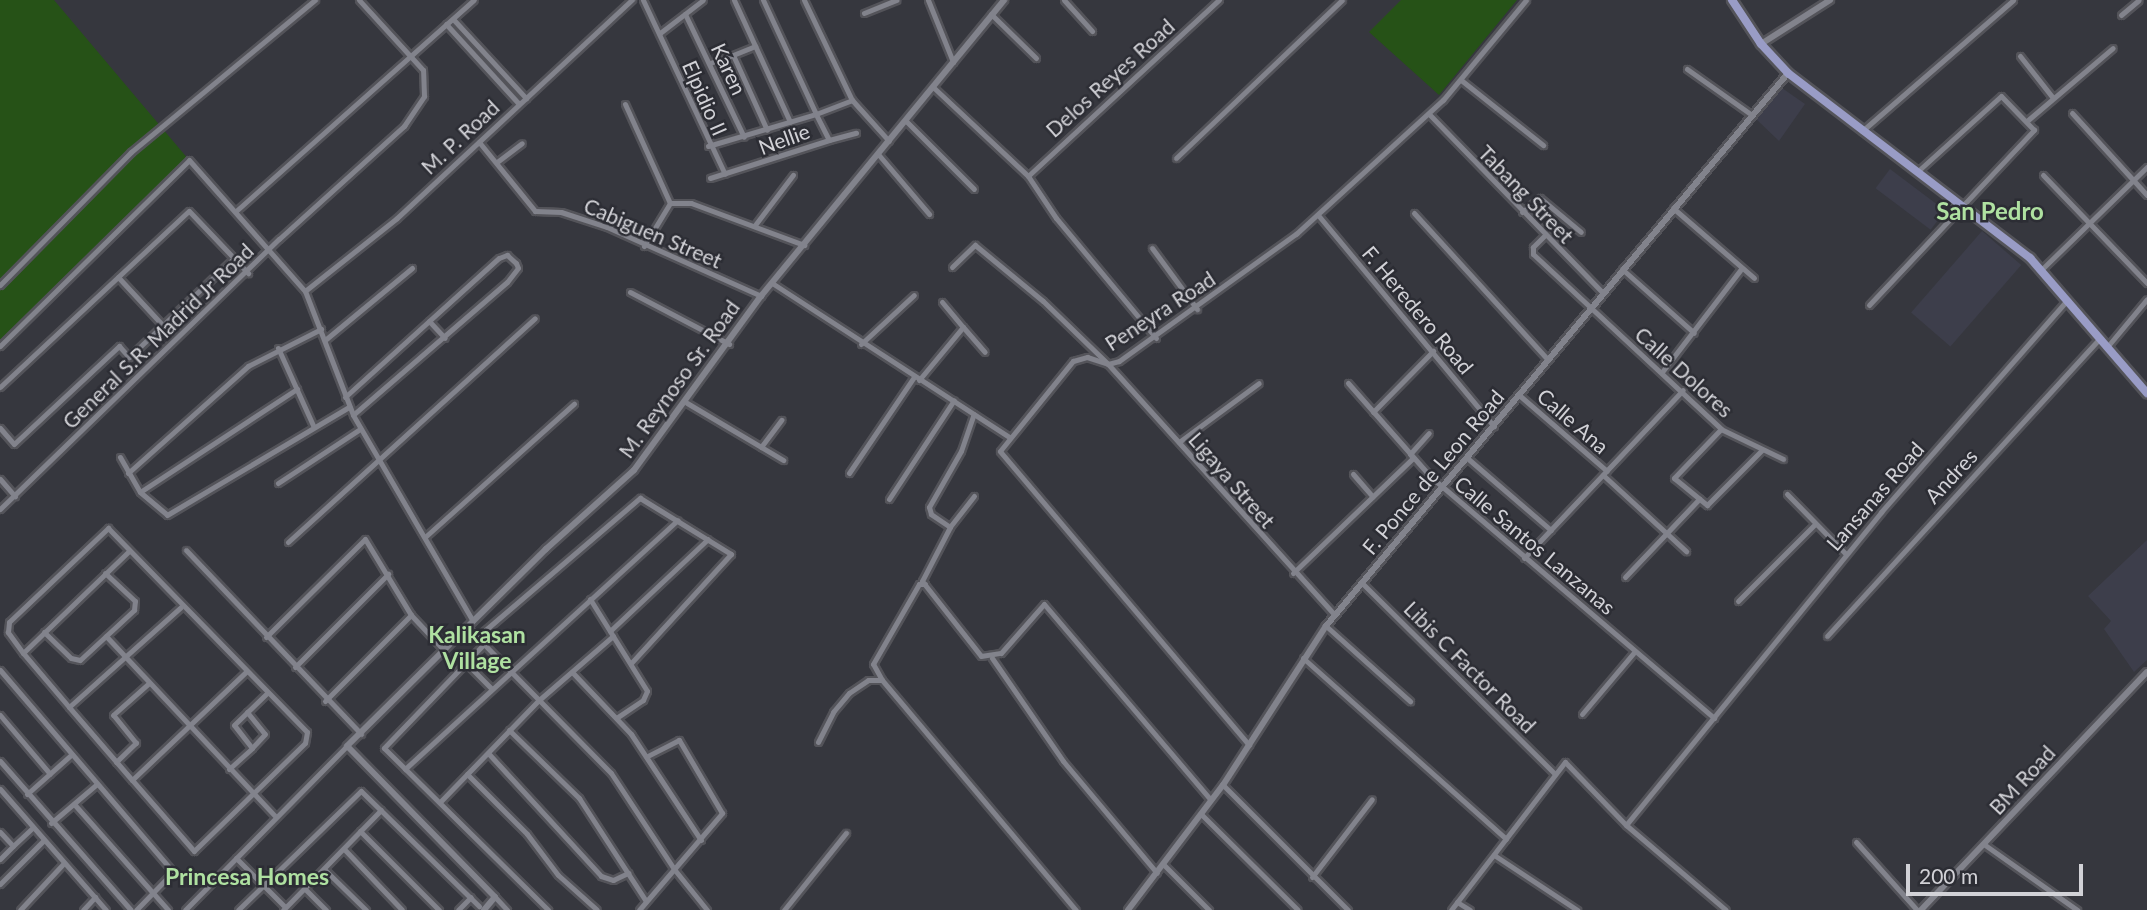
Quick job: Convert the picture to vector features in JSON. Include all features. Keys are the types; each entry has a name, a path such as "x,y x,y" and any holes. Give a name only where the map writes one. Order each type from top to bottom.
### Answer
{"main road":[{"path":"1732,0 1761,44 1788,73 1963,206 2041,270 2147,393"}],"street":[{"path":"0,285 131,152 315,0"},
{"path":"0,346 189,160 270,250 404,126 424,96 422,70 359,0"},
{"path":"236,211 474,0"},
{"name":"M. P. Road","path":"305,291 397,218 632,0"},
{"name":"Elpidio II","path":"643,0 660,33 708,146 725,174"},
{"path":"660,33 703,0"},
{"path":"734,0 790,122"},
{"path":"708,146 816,114 763,0"},
{"path":"804,0 852,100 889,141"},
{"path":"864,13 897,0"},
{"path":"928,0 953,62"},
{"name":"M. Reynoso Sr. Road","path":"347,746 570,526 625,480 687,403 761,296 1004,0"},
{"path":"1064,0 1092,31"},
{"name":"Delos Reyes Road","path":"1028,180 1219,0"},
{"path":"1177,158 1342,0"},
{"name":"Peneyra Road","path":"1009,437 1073,361 1087,357 1108,364 1156,338 1318,215 1429,114 1461,80 1526,0"},
{"path":"1761,44 1830,0"},
{"path":"1861,131 2013,0"},
{"path":"2121,15 2139,0"},
{"name":"Karen","path":"685,14 744,137"},
{"path":"991,14 1036,58"},
{"path":"453,19 526,98"},
{"path":"446,24 519,104"},
{"path":"710,63 755,46"},
{"path":"2028,120 2113,48"},
{"path":"733,55 767,130"},
{"path":"2020,56 2053,98"},
{"path":"1687,69 1752,115"},
{"name":"F. Ponce de Leon Road","path":"1128,910 1223,785 1326,626 1788,73"},
{"path":"1461,80 1543,145"},
{"path":"933,87 1028,180 1156,338"},
{"path":"1869,305 2034,135 2028,120 2001,96 1917,172"},
{"name":"Nellie","path":"710,178 829,140 816,114 852,100"},
{"path":"625,104 670,203"},
{"path":"2072,113 2147,195"},
{"name":"Tabang Street","path":"1429,114 1544,236 1603,293"},
{"path":"905,121 974,189"},
{"path":"829,140 856,133"},
{"name":"Cabiguen Street","path":"479,142 536,211 572,215 761,296"},
{"path":"497,162 522,143"},
{"path":"878,154 929,214"},
{"path":"2041,270 2147,167"},
{"path":"755,225 793,175"},
{"path":"2043,175 2147,283"},
{"path":"1522,212 1540,198 1581,232"},
{"path":"670,203 691,203 804,245"},
{"path":"644,246 670,203"},
{"path":"1673,208 1754,278"},
{"path":"0,387 189,211 248,273"},
{"path":"1414,214 1548,360"},
{"name":"F. Heredero Road","path":"1318,215 1494,426"},
{"name":"Calle Dolores","path":"1544,236 1533,254 1683,390 1721,429 1783,459"},
{"name":"Ligaya Street","path":"952,267 975,245 1043,301 1108,364 1293,573 1335,615"},
{"path":"1152,248 1197,309"},
{"name":"General S.R. Madrid Jr Road","path":"0,509 270,250 305,291 360,429 473,621"},
{"path":"345,397 499,258 506,255 516,263 515,274 353,415"},
{"path":"0,428 13,443 119,346 129,357 234,258"},
{"path":"324,340 412,268"},
{"path":"1622,269 1694,332"},
{"path":"1662,372 1741,269"},
{"path":"118,277 168,331"},
{"path":"772,283 861,344 1009,437 1000,451 1002,458 1249,745"},
{"path":"630,292 729,344"},
{"path":"861,344 914,295"},
{"path":"2107,347 2147,299"},
{"name":"Lansanas Road","path":"1626,825 1846,554 2067,300"},
{"path":"942,302 985,352"},
{"path":"288,542 380,462 536,318"},
{"path":"429,321 444,338"},
{"path":"849,473 916,378 963,327"},
{"path":"128,473 239,373 278,348 321,329"},
{"name":"Andres","path":"1827,636 2099,338"},
{"path":"278,348 313,425"},
{"path":"1373,412 1433,351"},
{"path":"1179,442 1259,383"},
{"name":"Calle Santos Lanzanas","path":"1348,383 1411,456 1442,486 1714,718"},
{"path":"140,492 297,389"},
{"path":"1524,558 1683,390"},
{"name":"Calle Ana","path":"1519,394 1686,551"},
{"path":"889,499 954,400"},
{"path":"687,403 783,460"},
{"path":"425,537 574,404"},
{"path":"120,457 140,492 167,515 313,425 349,407"},
{"path":"950,527 932,515 929,507 961,451 974,414"},
{"path":"761,447 781,421"},
{"path":"278,483 360,429"},
{"path":"1721,429 1674,477 1711,506 1762,450"},
{"path":"1293,573 1373,497 1429,433"},
{"path":"1466,457 1551,530"},
{"path":"1353,474 1373,497"},
{"path":"0,480 15,496"},
{"path":"1787,494 1846,554"},
{"path":"974,496 950,527 923,575 925,584 981,656 992,658 1063,761 1157,873"},
{"path":"476,638 635,499 678,520 731,556 631,663"},
{"path":"1625,577 1699,499"},
{"path":"404,769 508,670 678,520"},
{"path":"1738,601 1815,524"},
{"path":"102,530 111,531 181,607 308,737 253,795 194,851 23,653 8,632 9,622 102,530"},
{"path":"440,802 509,730 708,539"},
{"path":"265,637 358,541 369,542 411,615 444,650"},
{"path":"186,550 325,701 361,734"},
{"path":"23,653 128,552"},
{"path":"44,632 76,660 106,636 136,605 105,573"},
{"path":"295,667 388,574"},
{"name":"Libis C Factor Road","path":"1363,583 1554,773"},
{"path":"925,584 919,584 873,664 882,680 1076,910"},
{"path":"590,599 631,663 647,694 616,718"},
{"path":"992,658 1019,635 1044,604 1211,800"},
{"path":"69,707 181,607"},
{"path":"325,701 411,615"},
{"path":"1326,626 1410,701"},
{"path":"467,627 611,773 674,869 707,910"},
{"path":"106,636 276,817"},
{"path":"483,645 386,743 386,750 548,910"},
{"path":"1582,714 1635,651"},
{"path":"1303,658 1506,839"},
{"path":"465,662 491,688"},
{"path":"0,670 173,872 134,910 51,823 0,761"},
{"path":"572,671 648,756 701,840"},
{"path":"132,780 246,672"},
{"name":"BM Road","path":"1919,910 1985,845 2147,673"},
{"path":"818,742 833,712 849,692 868,680 882,680"},
{"path":"116,762 136,743 113,715 149,682"},
{"path":"252,748 233,729 267,694"},
{"path":"229,769 265,734 247,712"},
{"path":"0,715 50,774"},
{"path":"509,730 579,798 646,901"},
{"path":"639,910 701,840 722,810 679,740 648,756"},
{"path":"185,910 347,746 508,910"},
{"path":"488,753 601,876 613,880 628,873"},
{"path":"27,794 72,754"},
{"path":"1451,910 1565,762 1626,825 1726,910"},
{"path":"467,774 527,834 558,875 597,910"},
{"path":"51,823 97,784"},
{"path":"1223,785 1312,877 1348,910"},
{"path":"0,789 106,910"},
{"path":"238,910 358,792 381,810 482,908 495,897"},
{"path":"1312,877 1372,799"},
{"path":"74,804 168,910"},
{"path":"236,858 284,909 381,810"},
{"path":"1201,814 1298,910"},
{"path":"0,859 32,828"},
{"path":"360,831 439,910"},
{"path":"0,832 13,846"},
{"path":"784,910 846,833"},
{"path":"0,884 43,841"},
{"path":"1856,842 1919,910"},
{"path":"1985,845 2077,910"},
{"path":"344,849 402,910"},
{"path":"1494,855 1577,910"},
{"path":"20,910 64,863"},
{"path":"1164,865 1209,910"},
{"path":"324,869 366,910"},
{"path":"305,888 326,910"},
{"path":"83,910 95,897"},
{"path":"458,910 471,897"},
{"path":"1457,902 1470,910"}],"shaded area":[{"path":"1782,88 1805,104 1779,141 1755,118"},
{"path":"1890,169 1945,211 1931,230 1876,188"},
{"path":"1982,231 2021,265 1950,347 1911,313"},
{"path":"2147,540 2147,660 2134,672 2104,629 2111,621 2088,596"}],"green space":[{"path":"0,0 54,0 189,160 0,340"},
{"path":"1401,0 1517,0 1439,95 1369,32"}],"district":[{"name":"San Pedro","path":"1990,211"},
{"name":"Kalikasan Village","path":"477,647"},
{"name":"Princesa Homes","path":"247,876"}]}
